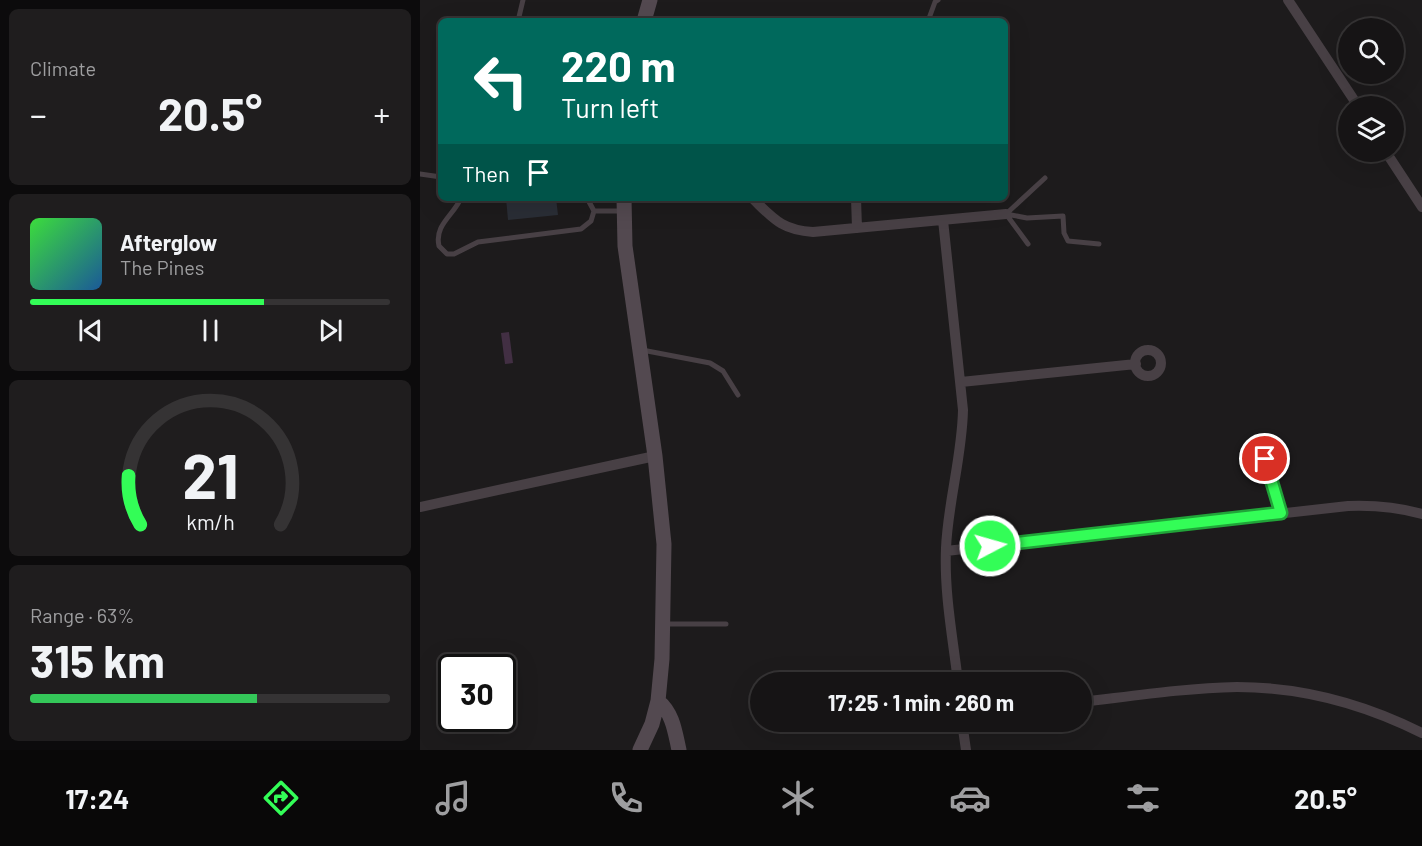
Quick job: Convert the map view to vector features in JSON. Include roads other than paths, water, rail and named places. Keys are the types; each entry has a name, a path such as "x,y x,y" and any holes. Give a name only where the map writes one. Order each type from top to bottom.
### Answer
{"main road":[{"path":"645,18 650,0"},
{"path":"624,205 625,246 656,456 664,544 663,624 658,701 652,724 640,750"},
{"path":"658,701 671,715 679,750"}],"street":[{"path":"1288,0 1352,96"},
{"path":"1393,162 1422,207"},
{"path":"755,201 772,218 791,229 813,232 1006,214"},
{"path":"856,201 857,228"},
{"path":"943,220 963,410 963,437 948,517 946,551 946,578 957,672"},
{"path":"960,382 1136,364"},
{"path":"420,507 656,456"},
{"path":"946,551 1281,513 1372,505 1396,507 1422,514"},
{"path":"1092,701 1206,688 1272,689 1341,701 1402,723 1422,733"},
{"path":"964,732 966,750"}],"lane":[{"path":"519,18 523,0"},
{"path":"929,18 934,2 938,0"},
{"path":"420,174 438,177"},
{"path":"1006,214 1045,178"},
{"path":"460,201 438,233 439,246 447,254 454,254 478,242 576,231 588,224 594,211"},
{"path":"589,201 594,211"},
{"path":"594,211 624,205"},
{"path":"1006,214 1028,244"},
{"path":"1006,214 1027,218 1063,216 1064,233 1068,241 1099,244"},
{"path":"640,349 710,363 723,371 738,395"},
{"path":"1265,459 1281,513"},
{"path":"663,624 726,624"}]}
